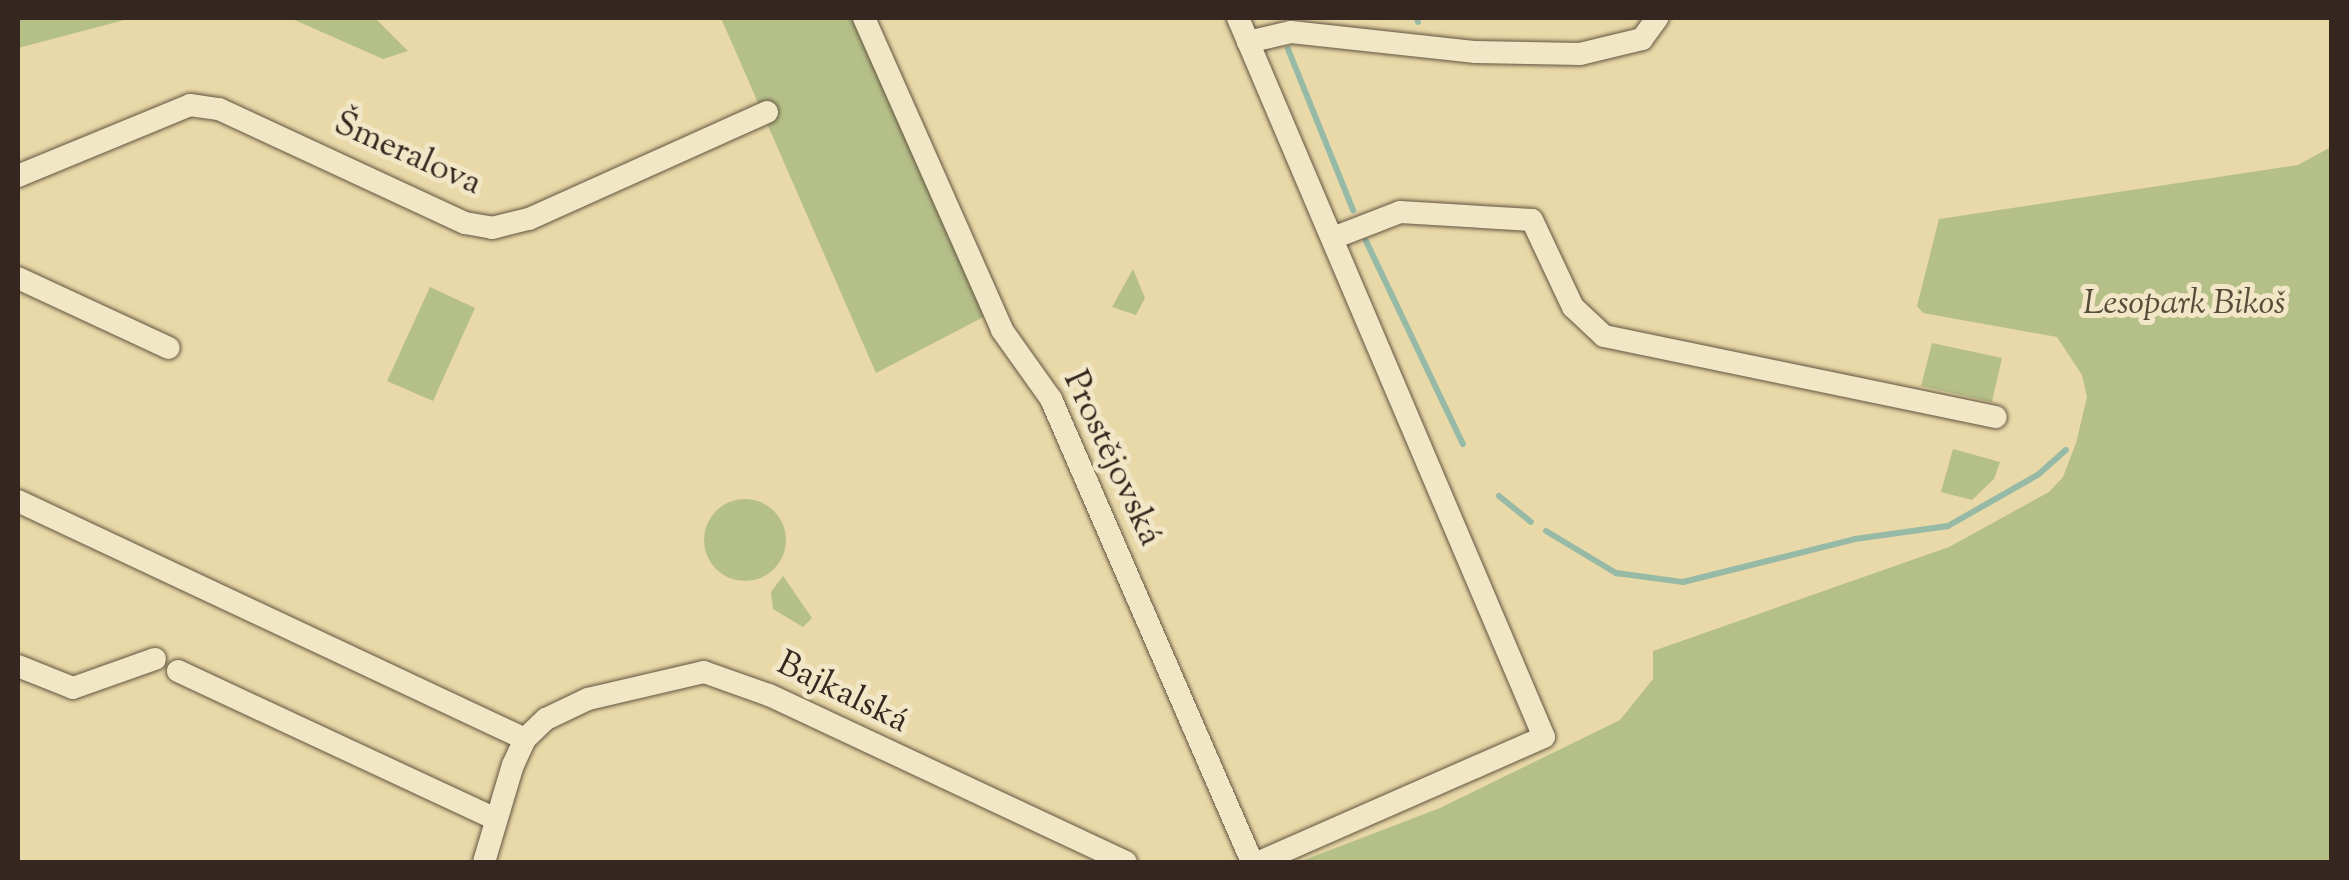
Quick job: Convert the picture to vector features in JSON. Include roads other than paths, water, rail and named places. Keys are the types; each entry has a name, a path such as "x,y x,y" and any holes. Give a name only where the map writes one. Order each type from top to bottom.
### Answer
{"street":[{"path":"1238,18 1544,737 1256,862"},
{"path":"1248,42 1291,32 1476,52 1580,54 1642,39 1657,18"},
{"name":"Prostějovská","path":"871,24 1002,330 1051,399 1256,862"},
{"name":"Šmeralova","path":"18,176 190,105 219,108 465,223 492,228 529,220 767,112"},
{"path":"1333,238 1400,212 1532,220 1573,308 1604,336 1996,417"},
{"path":"18,278 169,348"},
{"path":"18,501 525,739 484,862"},
{"path":"18,666 73,688 155,660"},
{"path":"178,671 496,819"},
{"name":"Bajkalská","path":"525,739 546,719 588,699 704,672 770,695 941,781 1126,862"}],"waterway":[{"path":"1417,18 1418,22"},
{"path":"1288,49 1353,210"},
{"path":"1366,241 1463,444"},
{"path":"1546,531 1616,573 1683,582 1855,539 1948,526 2039,474 2066,450"},
{"path":"1499,496 1531,522"}],"park label":[{"name":"Lesopark Bikoš","path":"2184,305"}]}
